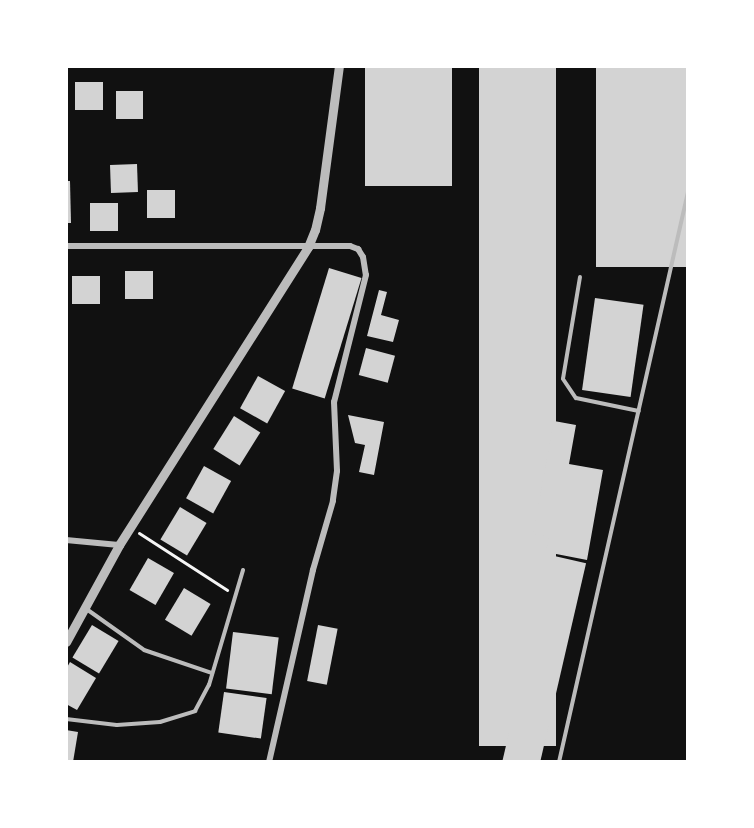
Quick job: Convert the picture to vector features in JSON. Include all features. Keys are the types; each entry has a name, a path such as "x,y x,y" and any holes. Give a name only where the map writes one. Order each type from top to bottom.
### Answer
{"street":[{"path":"66,642 130,527 308,247 320,208 339,66"},
{"path":"66,246 350,246 358,249 365,266 366,275 334,402 337,471 333,501 313,570 268,762"},
{"path":"66,540 119,545"}],"lane":[{"path":"559,762 688,192"},
{"path":"580,277 563,379 576,398 639,411"},
{"path":"66,719 117,725 160,722 195,711 212,673 243,570"},
{"path":"85,608 144,650 212,673"}],"path":[{"path":"130,527 236,595"}],"building":[{"path":"365,66 452,66 452,186 365,186"},
{"path":"479,66 556,66 556,746 479,746"},
{"path":"596,66 688,66 688,267 596,267"},
{"path":"75,82 103,82 103,110 75,110"},
{"path":"116,91 143,91 143,119 116,119"},
{"path":"137,164 138,192 111,193 110,165"},
{"path":"66,181 70,181 71,223 66,223"},
{"path":"147,190 175,190 175,218 147,218"},
{"path":"90,203 118,203 118,231 90,231"},
{"path":"329,268 362,278 325,398 292,388"},
{"path":"125,271 153,271 153,299 125,299"},
{"path":"72,276 100,276 100,304 72,304"},
{"path":"379,290 387,292 381,315 399,320 393,342 367,336"},
{"path":"595,298 644,305 631,397 582,390"},
{"path":"366,348 395,356 388,383 359,375"},
{"path":"258,376 285,391 267,423 240,408"},
{"path":"348,415 384,422 374,475 359,472 365,445 355,443"},
{"path":"234,416 260,432 240,466 213,449"},
{"path":"554,421 576,425 569,464 603,470 587,560 546,552 549,536 533,534"},
{"path":"204,466 231,481 213,513 186,498"},
{"path":"180,507 207,523 187,556 160,540"},
{"path":"550,555 586,563 540,762 503,761"},
{"path":"148,558 174,573 155,605 130,590"},
{"path":"184,588 211,604 192,636 165,620"},
{"path":"92,625 119,641 99,674 72,658"},
{"path":"318,625 338,629 327,685 307,681"},
{"path":"233,632 279,638 272,694 226,689"},
{"path":"70,662 96,678 77,710 66,704 66,669"},
{"path":"224,692 267,698 261,739 218,733"},
{"path":"66,730 78,732 73,762 66,761"}]}
